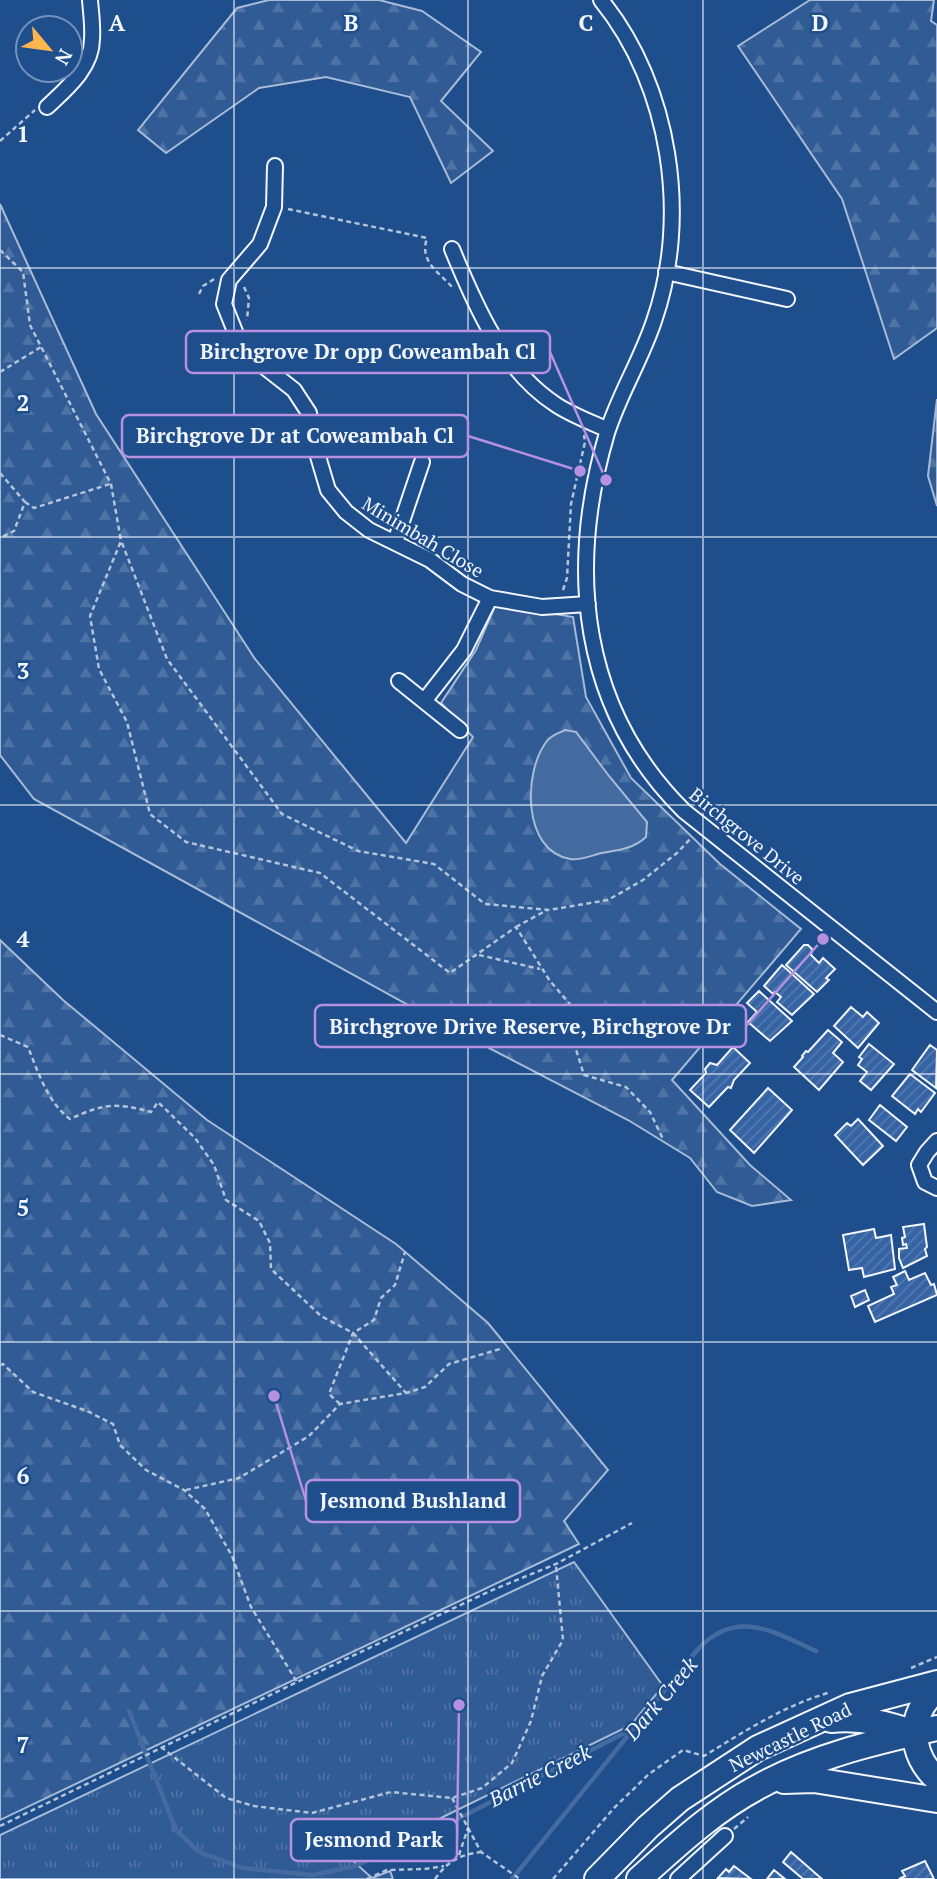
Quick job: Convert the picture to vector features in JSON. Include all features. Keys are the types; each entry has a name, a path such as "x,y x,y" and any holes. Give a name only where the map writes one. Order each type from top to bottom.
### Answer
{"highway":[{"name":"Newcastle Road","path":"597,1879 680,1799 758,1748 850,1706 937,1683"},
{"path":"937,1690 923,1705 923,1762 937,1779"},
{"path":"819,1721 846,1718 925,1731 937,1745"},
{"name":"Newcastle Road","path":"639,1879 692,1832 759,1786 843,1752 925,1731"},
{"path":"759,1786 789,1780 814,1780 937,1800"}],"street":[{"path":"47,107 79,75 87,60 93,42 90,0"},
{"name":"Birchgrove Drive","path":"601,0 641,68 659,117 670,180 671,220 666,272 655,318 608,430 592,495 586,554 588,604 597,664 616,718 654,779 701,827 937,1012"},
{"path":"231,278 260,244 274,207 275,166"},
{"path":"452,249 468,288 512,365 554,404 608,430"},
{"path":"666,272 787,299"},
{"name":"Minimbah Close","path":"231,278 224,304 242,349 294,390 309,413 328,490 346,512 369,530 430,560 462,584 490,598 542,607 588,604"},
{"path":"395,542 422,462"},
{"path":"425,700 464,650 490,598"},
{"path":"399,681 460,730"},
{"path":"937,1141 919,1166 925,1182 937,1188"},
{"path":"678,1879 725,1836"}],"path":[{"path":"0,141 38,107 47,107"},
{"path":"287,208 426,238"},
{"path":"0,250 23,272 30,326 111,484 121,541 167,659 282,814 358,851 434,864 485,904 548,910 608,900 643,880 677,853 701,827"},
{"path":"199,294 203,286 219,276 240,283 249,298 248,328"},
{"path":"0,372 41,346"},
{"path":"560,592 567,584 571,504 585,442 581,431"},
{"path":"0,473 34,509 111,484"},
{"path":"0,538 14,531 25,502"},
{"path":"121,541 90,616 99,669 127,722 150,814 186,842 320,873 450,973 516,927 548,910"},
{"path":"516,927 550,981 575,1010 575,1046 584,1075 625,1087 650,1112 663,1139"},
{"path":"479,955 542,969"},
{"path":"0,1035 28,1047 38,1073 59,1111 69,1119 100,1106 132,1107 151,1112 158,1102 195,1138 214,1166 226,1200 259,1221 270,1243 271,1269 321,1315 353,1333 406,1393"},
{"path":"340,1404 329,1394 353,1333 374,1320 381,1298 395,1285 405,1252"},
{"path":"184,1490 239,1478 309,1436 340,1404 406,1393 425,1387 449,1364 500,1349"},
{"path":"0,1365 3,1364 33,1392 113,1424 120,1445 146,1470 184,1490 205,1509 232,1556 251,1607 297,1682"},
{"path":"0,1826 490,1591 556,1564 632,1523"},
{"path":"161,1747 226,1798 254,1806 312,1813 391,1792 452,1798 482,1788 512,1763 531,1721 542,1676 562,1640 556,1564"},
{"path":"452,1798 481,1852 520,1879"},
{"path":"725,1836 751,1814"},
{"path":"459,1855 467,1827"},
{"path":"435,1879 444,1866 459,1855 481,1852"},
{"path":"367,1879 387,1870 444,1866"}],"green space":[{"path":"269,0 379,0 422,11 481,52 441,101 493,151 451,183 410,97 326,77 259,88 166,153 138,130 237,8"},
{"path":"810,0 934,0 931,21 937,25 937,328 894,359 842,199 738,46"},
{"path":"0,204 96,414 255,659 406,843 473,737 441,703 476,650 496,604 573,617 586,697 631,778 720,864 801,929 672,1080 750,1165 791,1200 752,1206 717,1192 690,1158 628,1120 439,1022 34,799 0,755"},
{"path":"937,399 937,506 928,476"},
{"path":"0,940 63,1000 207,1120 396,1244 488,1323 608,1470 564,1521 579,1544 0,1820"},
{"path":"574,1562 663,1686 631,1725 353,1861 372,1878 390,1871 393,1879 0,1879 0,1835"}],"shaded area":[{"path":"565,730 576,732 647,822 646,837 641,841 626,848 582,859 570,859 554,853 543,841 535,826 531,808 534,771 539,754 547,741"}],"building":[{"path":"804,945 812,949 811,955 819,963 823,958 835,969 817,992 786,965"},
{"path":"782,965 814,994 792,1015 777,1002 781,997 764,986"},
{"path":"759,991 792,1021 770,1041 748,1022 757,1012 747,1003"},
{"path":"851,1007 863,1017 867,1012 879,1023 858,1048 834,1026"},
{"path":"828,1030 842,1042 833,1053 843,1062 819,1090 794,1067"},
{"path":"869,1044 894,1064 871,1090 860,1081 867,1072 858,1065 862,1059 859,1057"},
{"path":"930,1045 937,1050 936,1088 912,1070"},
{"path":"733,1047 750,1063 734,1080 731,1088 728,1087 709,1107 690,1090 706,1073 705,1069 710,1063 717,1065"},
{"path":"910,1074 935,1093 921,1112 918,1109 915,1114 892,1096"},
{"path":"768,1088 792,1110 754,1153 730,1130"},
{"path":"880,1105 907,1127 896,1141 869,1120"},
{"path":"858,1119 883,1146 863,1165 835,1135 847,1123 851,1126"},
{"path":"924,1224 927,1256 903,1268 899,1249 907,1248 906,1244 903,1245 903,1227"},
{"path":"874,1229 876,1238 891,1235 895,1269 864,1277 862,1268 849,1270 843,1235"},
{"path":"905,1271 909,1280 925,1273 931,1285 934,1284 937,1295 875,1322 868,1306 894,1294 891,1287 897,1285 893,1277"},
{"path":"865,1290 869,1300 855,1307 851,1296"},
{"path":"791,1852 822,1879 803,1879 783,1862"},
{"path":"925,1861 934,1879 899,1879 905,1876 902,1871"},
{"path":"734,1866 751,1879 718,1878 726,1869 729,1872"},
{"path":"774,1870 785,1879 767,1879"}],"waterway":[{"name":"Dark Creek","path":"512,1879 698,1649 713,1637 727,1629 756,1628 770,1631 816,1651"},
{"name":"Barrie Creek","path":"129,1711 176,1830 199,1852 242,1868 313,1875 352,1867 411,1843 634,1728"}],"place":[{"name":"Birchgrove Dr at Coweambah Cl","path":"580,471"},
{"name":"Birchgrove Dr opp Coweambah Cl","path":"606,480"},
{"name":"Birchgrove Drive Reserve, Birchgrove Dr","path":"823,939"},
{"name":"Jesmond Bushland","path":"274,1396"},
{"name":"Jesmond Park","path":"459,1705"}]}
